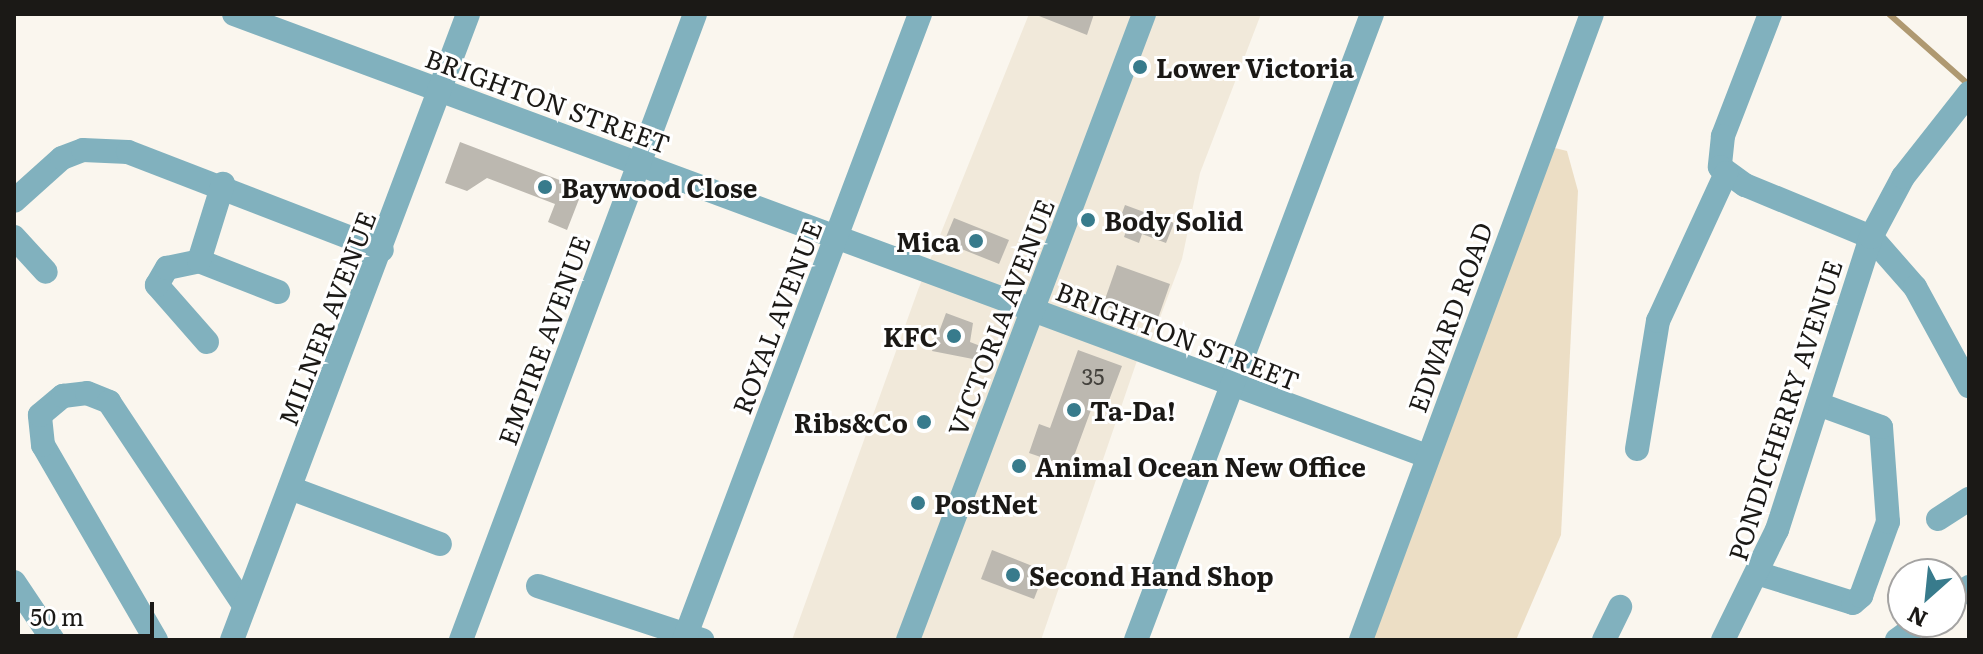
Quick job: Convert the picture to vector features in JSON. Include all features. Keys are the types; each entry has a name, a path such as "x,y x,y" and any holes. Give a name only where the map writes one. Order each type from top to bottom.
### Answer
{"street":[{"name":"BRIGHTON STREET","path":"234,14 837,234 1232,386 1427,456"},
{"name":"MILNER AVENUE","path":"232,640 382,250 468,14"},
{"name":"EMPIRE AVENUE","path":"461,640 695,14"},
{"name":"ROYAL AVENUE","path":"691,638 920,14"},
{"name":"VICTORIA AVENUE","path":"908,640 1144,14"},
{"path":"1136,640 1372,14"},
{"name":"EDWARD ROAD","path":"1361,640 1592,14"},
{"path":"1770,14 1723,136 1718,156 1726,173 1871,237 1915,287 1969,386"},
{"name":"PONDICHERRY AVENUE","path":"1723,640 1760,574 1871,237 1903,177 1969,93"},
{"path":"14,201 44,170 83,150 128,152 223,184 382,250"},
{"path":"1637,449 1658,321 1726,173"},
{"path":"207,342 157,285 172,265 199,261 223,184"},
{"path":"14,237 46,272"},
{"name":"MILNER AVENUE","path":"199,261 278,292"},
{"path":"156,640 43,445 40,415 63,396 87,393 109,402 244,605"},
{"path":"1760,574 1853,603 1861,596 1888,522 1881,427 1818,404"},
{"path":"290,488 440,544"},
{"path":"1938,519 1969,499"},
{"path":"14,582 53,640"},
{"path":"538,586 691,638"},
{"path":"1604,640 1620,607"}],"shaded area":[{"path":"1029,14 1261,14 1200,173 1182,259 1150,344 1141,349 1041,640 792,640 918,290"},
{"path":"1551,147 1567,151 1578,191 1561,535 1516,640 1368,640"}],"building":[{"path":"1034,14 1094,14 1087,35"},
{"name":"Baywood Close","path":"460,142 583,189 567,230 548,222 555,204 487,178 467,191 445,183"},
{"path":"1125,205 1174,223 1166,243 1142,234 1139,243 1124,237 1127,228 1118,224"},
{"name":"Mica","path":"954,218 1009,240 999,264 944,242"},
{"path":"1117,265 1170,284 1156,324 1103,305"},
{"name":"KFC","path":"946,313 973,323 970,342 983,347 978,360 932,351"},
{"path":"1078,350 1122,366 1108,403 1095,399 1070,467 1029,453 1039,424 1050,428"},
{"name":"Second Hand Shop","path":"992,550 1045,571 1034,599 981,579"}],"waterway":[{"path":"1889,14 1969,85"}],"place":[{"name":"Lower Victoria","path":"1140,67"},
{"name":"Baywood Close","path":"545,187"},
{"name":"Body Solid","path":"1088,220"},
{"name":"Mica","path":"976,241"},
{"name":"KFC","path":"954,336"},
{"name":"Ta-Da!","path":"1074,410"},
{"name":"Ribs&Co","path":"924,422"},
{"name":"Animal Ocean New Office","path":"1019,466"},
{"name":"PostNet","path":"918,503"},
{"name":"Second Hand Shop","path":"1013,575"}]}
